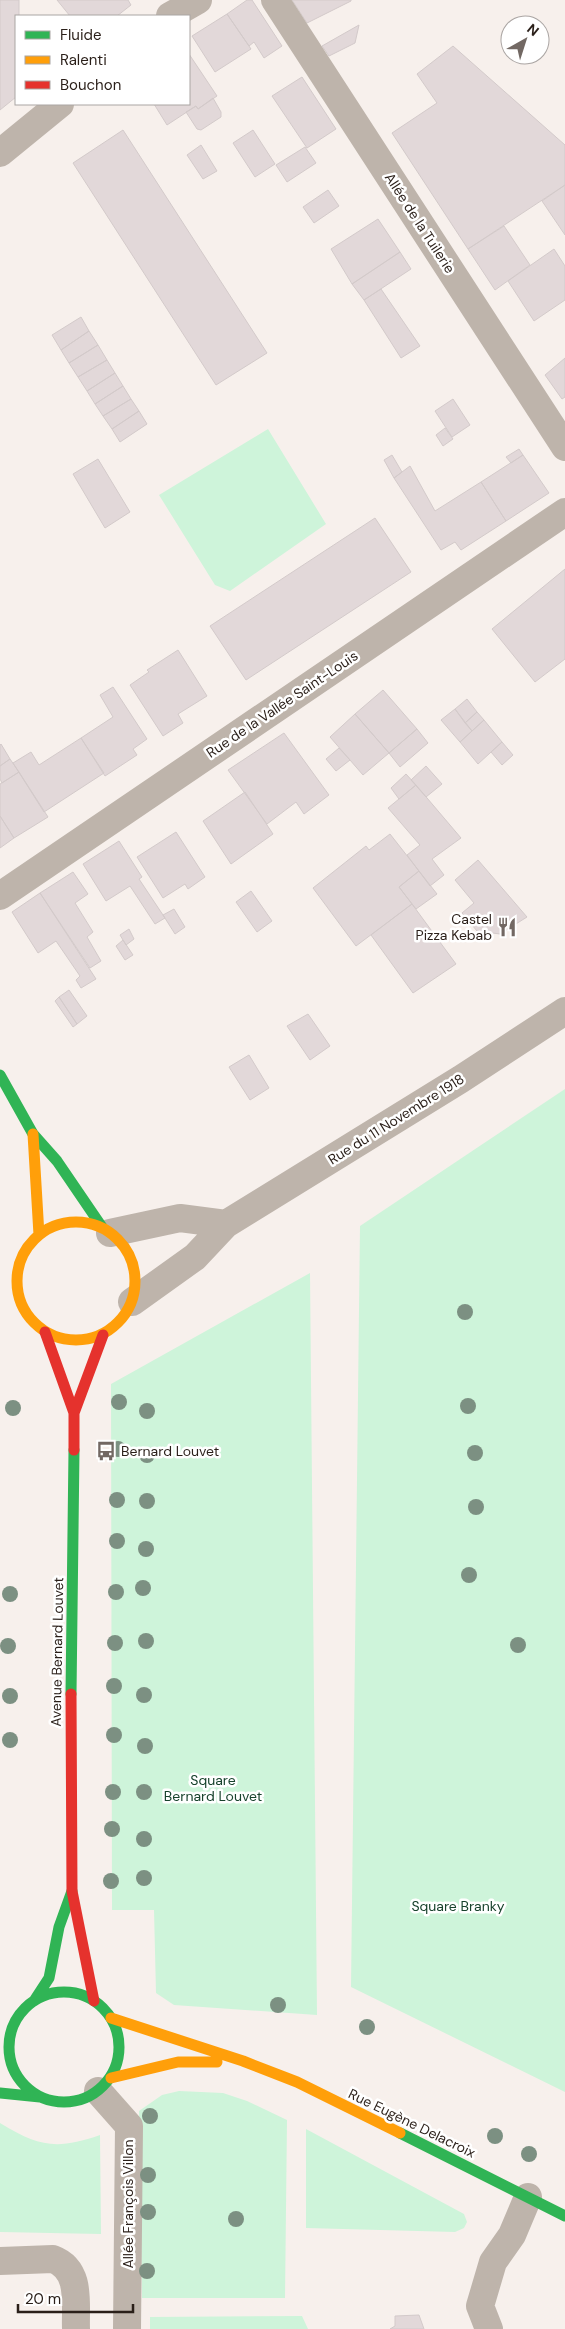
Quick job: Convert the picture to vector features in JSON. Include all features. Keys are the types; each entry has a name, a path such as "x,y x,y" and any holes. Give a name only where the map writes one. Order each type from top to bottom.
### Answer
{"street":[{"path":"172,15 198,0"},
{"name":"Allée de la Tuilerie","path":"275,0 565,446"},
{"path":"0,153 59,105"},
{"name":"Rue de la Vallée Saint-Louis","path":"0,896 565,512"},
{"name":"Rue du 11 Novembre 1918","path":"132,1302 195,1256 226,1224 461,1079 565,1011"},
{"path":"0,1075 33,1134 57,1161 106,1230 128,1252 135,1276 132,1302 120,1321 103,1335 83,1341 64,1340 44,1332 26,1315 17,1292 17,1270 24,1250 38,1234 58,1224 80,1222 106,1230 180,1218 226,1224"},
{"path":"33,1134 38,1234"},
{"name":"Avenue Bernard Louvet","path":"44,1332 74,1412"},
{"name":"Avenue Bernard Louvet","path":"94,2000 72,1891 71,1671 74,1412 103,1335"},
{"name":"Avenue Bernard Louvet","path":"34,2000 49,1978 59,1927 72,1891"},
{"path":"54,1992 74,1993 94,2000 112,2018 119,2037 119,2058 105,2084 76,2102 51,2102 40,2097 24,2085 14,2069 9,2051 11,2032 20,2014 34,2000 54,1992"},
{"name":"Rue Eugène Delacroix","path":"112,2018 296,2082 565,2216"},
{"path":"0,2038 11,2032"},
{"name":"Rue Eugène Delacroix","path":"105,2084 178,2062 243,2062"},
{"name":"Allée François Villon","path":"105,2084 129,2126 127,2329"},
{"path":"0,2093 40,2097"},
{"path":"484,2318 494,2262 512,2234 528,2197"},
{"path":"0,2261 53,2259 61,2262 75,2280 76,2329"}],"green space":[{"path":"268,429 326,524 230,591 215,585 159,495"},
{"name":"Square Branky","path":"565,1089 565,2092 351,1987 360,1226"},
{"name":"Square Bernard Louvet","path":"310,1273 317,2015 174,2005 156,1993 154,1910 112,1910 111,1384"},
{"path":"179,2091 223,2093 247,2101 287,2120 285,2298 142,2298 139,2111 162,2095"},
{"path":"0,2123 26,2137 48,2144 72,2143 100,2135 101,2234 0,2232"},
{"path":"306,2129 464,2214 467,2222 464,2228 455,2232 306,2228"},
{"path":"302,2316 308,2329 150,2329 150,2317"}],"building":[{"path":"0,0 19,0 19,15 15,15 15,98 0,110"},
{"path":"57,0 128,0 131,5 118,15 69,15"},
{"path":"247,0 252,0 282,46 264,58 254,42 249,46 227,14"},
{"path":"292,0 351,0 351,1 307,23"},
{"path":"227,14 251,49 215,72 192,36"},
{"path":"359,25 355,43 329,56 322,46"},
{"path":"453,46 565,145 565,185 468,249 392,133 437,103 417,74"},
{"path":"190,56 217,96 198,109 196,106 167,125 155,105 190,105"},
{"path":"302,77 336,129 307,148 272,96"},
{"path":"213,98 221,112 221,117 201,130 197,129 186,112 196,106 198,109"},
{"path":"123,130 267,353 216,385 73,163"},
{"path":"253,130 275,164 255,177 233,143"},
{"path":"201,145 217,171 203,179 187,155"},
{"path":"305,147 316,163 287,182 276,165"},
{"path":"565,185 565,235 542,201"},
{"path":"328,190 339,206 314,223 303,207"},
{"path":"378,219 400,252 352,284 331,249"},
{"path":"504,226 530,265 495,290 468,249"},
{"path":"554,249 565,266 565,300 534,321 508,281"},
{"path":"400,252 411,269 364,300 352,284"},
{"path":"381,289 420,346 401,358 364,300"},
{"path":"81,317 89,331 61,350 52,335"},
{"path":"89,331 98,345 69,363 61,350"},
{"path":"98,345 107,360 78,377 69,363"},
{"path":"565,358 565,397 562,399 545,375"},
{"path":"107,360 115,373 87,391 78,377"},
{"path":"115,373 123,386 95,404 87,391"},
{"path":"123,386 131,399 103,416 95,404"},
{"path":"131,399 139,411 112,429 103,416"},
{"path":"453,399 470,425 452,437 435,411"},
{"path":"139,411 147,424 120,442 112,429"},
{"path":"445,428 453,439 443,446 436,435"},
{"path":"519,449 523,455 511,463 506,457"},
{"path":"392,455 402,472 394,478 384,460"},
{"path":"523,455 549,493 506,521 481,482"},
{"path":"98,459 130,512 105,528 73,474"},
{"path":"410,466 435,511 481,482 506,521 461,550 455,542 441,550 394,478"},
{"path":"375,518 411,572 246,680 210,626"},
{"path":"565,569 565,659 535,682 492,629"},
{"path":"178,650 207,696 178,714 183,723 163,736 130,685 149,672 147,670"},
{"path":"113,687 147,739 133,749 137,755 105,776 81,738 113,717 100,695"},
{"path":"383,690 417,729 389,753 355,714"},
{"path":"467,699 477,712 465,723 455,709"},
{"path":"455,709 472,731 460,742 441,720"},
{"path":"477,712 484,720 472,731 465,723"},
{"path":"355,714 389,753 363,775 330,737"},
{"path":"484,720 502,742 478,764 460,742"},
{"path":"417,729 428,743 400,767 389,753"},
{"path":"284,733 329,795 304,814 296,802 267,824 228,770"},
{"path":"81,738 104,773 44,812 13,763 31,752 39,765"},
{"path":"502,742 513,755 502,765 491,752"},
{"path":"0,745 10,759 0,766"},
{"path":"339,748 350,760 336,771 326,759"},
{"path":"10,759 19,772 2,783 0,779 0,766"},
{"path":"426,766 442,784 426,797 411,780"},
{"path":"19,772 48,817 14,838 0,816 0,784"},
{"path":"406,774 416,785 399,799 391,788"},
{"path":"416,785 461,838 432,859 444,875 430,886 407,855 420,845 388,808"},
{"path":"245,792 273,834 231,864 203,821"},
{"path":"0,816 14,838 0,848"},
{"path":"176,832 205,877 188,889 185,884 163,898 137,857"},
{"path":"390,834 419,871 399,887 412,904 356,946 313,888 366,846 369,850"},
{"path":"119,841 142,877 139,879 165,918 155,924 130,886 106,901 83,864"},
{"path":"478,860 527,917 500,934 477,931 462,913 474,903 455,880"},
{"path":"419,871 437,894 416,909 399,887"},
{"path":"73,872 88,894 75,903 93,932 87,937 101,961 90,968 40,893"},
{"path":"251,891 272,921 257,932 236,902"},
{"path":"40,893 96,979 81,988 76,980 80,976 56,941 38,953 12,912"},
{"path":"412,904 456,964 413,993 371,935"},
{"path":"174,909 185,927 175,934 163,915"},
{"path":"129,929 134,939 126,945 120,935"},
{"path":"123,940 133,955 125,960 116,946"},
{"path":"69,990 87,1016 77,1024 59,997"},
{"path":"59,997 77,1024 73,1027 55,1001"},
{"path":"308,1014 330,1046 310,1060 287,1026"},
{"path":"249,1055 269,1088 250,1100 229,1067"},
{"path":"419,2315 424,2329 390,2329 395,2326 395,2316"}],"traffic: fast":[{"path":"0,1075 33,1134 57,1161 102,1227"},
{"path":"71,1694 74,1450"},
{"path":"34,2001 49,1978 59,1927 72,1891"},
{"path":"64,1992 85,1996 103,2008 115,2026 119,2047 115,2068 103,2086 85,2098 64,2102 43,2098 25,2086 13,2068 9,2047 13,2026 25,2008 43,1996 64,1992"},
{"path":"0,2093 40,2097"},
{"path":"400,2133 565,2216"}],"traffic: slow":[{"path":"33,1134 39,1235"},
{"path":"76,1222 99,1226 118,1239 131,1258 135,1281 131,1304 118,1323 99,1336 76,1340 53,1336 34,1323 21,1304 17,1281 21,1258 34,1239 53,1226 76,1222"},
{"path":"111,2018 243,2061 297,2082 400,2133"},
{"path":"111,2078 178,2062 217,2062"}],"traffic: jam":[{"path":"45,1332 74,1413"},
{"path":"74,1450 74,1413 103,1335"},
{"path":"71,1694 72,1891 94,2001"}],"place":[{"name":"Castel Pizza Kebab","path":"507,927"},
{"name":"Bernard Louvet","path":"106,1451"}]}
